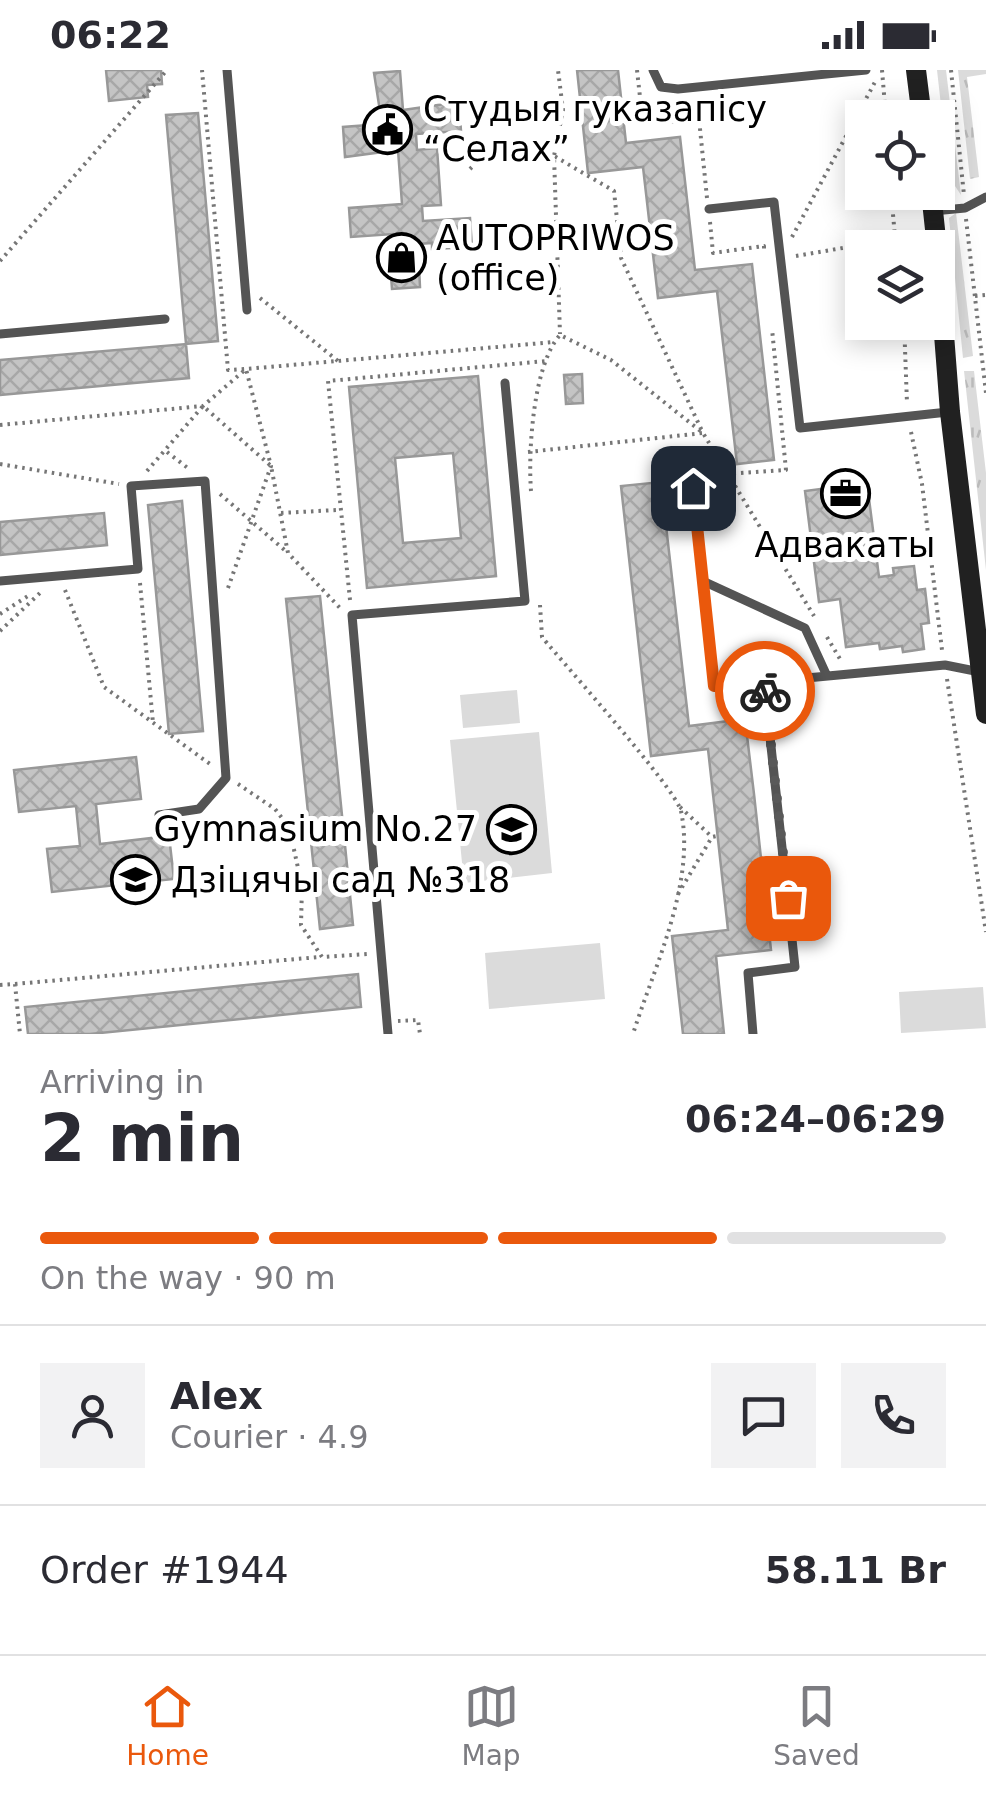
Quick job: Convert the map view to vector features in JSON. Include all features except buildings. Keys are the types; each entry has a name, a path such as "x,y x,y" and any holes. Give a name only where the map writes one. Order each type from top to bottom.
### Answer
{"street":[{"path":"916,70 920,100"},
{"path":"944,340 986,714"}],"lane":[{"path":"227,70 247,310"},
{"path":"653,70 661,88 678,89 748,75 866,70"},
{"path":"955,206 965,208 986,197"},
{"path":"709,209 774,202 800,428 950,412"},
{"path":"0,334 164,319"},
{"path":"388,1034 352,615 525,600 506,383"},
{"path":"0,581 138,569 131,486 205,481 226,776 200,809 159,814"},
{"path":"693,488 714,686 945,665 984,672"},
{"path":"705,582 804,628 827,676"},
{"path":"753,1034 748,973 794,968 764,682"}],"path":[{"path":"0,261 166,70"},
{"path":"202,70 228,370 554,342"},
{"path":"532,508 528,452 546,361 560,335 554,156 562,110 558,70"},
{"path":"637,70 643,124 699,118 713,253 764,246 766,260"},
{"path":"882,70 884,100"},
{"path":"781,258 882,70"},
{"path":"951,70 986,393"},
{"path":"470,169 482,156 554,156 614,191 621,258 703,433 814,617"},
{"path":"781,258 845,247"},
{"path":"245,286 338,361"},
{"path":"975,296 986,294"},
{"path":"726,474 786,470 771,318"},
{"path":"560,335 611,360 703,433"},
{"path":"905,340 908,417 922,484 986,932"},
{"path":"166,452 252,520 343,612 352,611 328,381 546,361"},
{"path":"0,464 131,486 204,406 246,369"},
{"path":"246,369 272,466 288,553"},
{"path":"0,425 204,406 272,466"},
{"path":"528,452 703,433"},
{"path":"228,590 272,466"},
{"path":"282,513 339,510"},
{"path":"138,569 153,723"},
{"path":"60,576 104,686 276,810 289,827 302,886 301,925 322,957"},
{"path":"0,614 60,576"},
{"path":"0,631 60,576"},
{"path":"539,600 542,638 680,807 715,837 676,898"},
{"path":"824,633 844,665"},
{"path":"633,1034 676,898 684,853 680,807"},
{"path":"0,985 382,953"},
{"path":"15,984 20,1034"},
{"path":"388,1022 418,1020 420,1034"}],"green space":[{"path":"937,70 946,70 950,100 940,100"},
{"path":"958,70 986,70 986,74 967,77 979,177 970,179"},
{"path":"955,145 961,195 955,186"},
{"path":"956,213 973,356 963,358 955,230 950,230 949,218"},
{"path":"964,371 974,371 986,473 986,570"},
{"path":"517,690 520,723 463,728 460,695"},
{"path":"539,732 552,873 464,883 450,740"},
{"path":"600,943 605,999 489,1009 485,953"},
{"path":"983,987 986,1028 901,1033 899,992"}],"way so far":[{"path":"765,691 788,898"}],"place":[{"name":"Студыя гуказапісу “Селах”","path":"388,129"},
{"name":"AUTOPRIWOS (office)","path":"401,258"},
{"name":"Адвакаты","path":"845,493"},
{"name":"Gymnasium No.27","path":"512,829"},
{"name":"Дзіцячы сад №318","path":"136,880"}],"route":[{"path":"693,488 714,686 764,682 765,691"}]}
